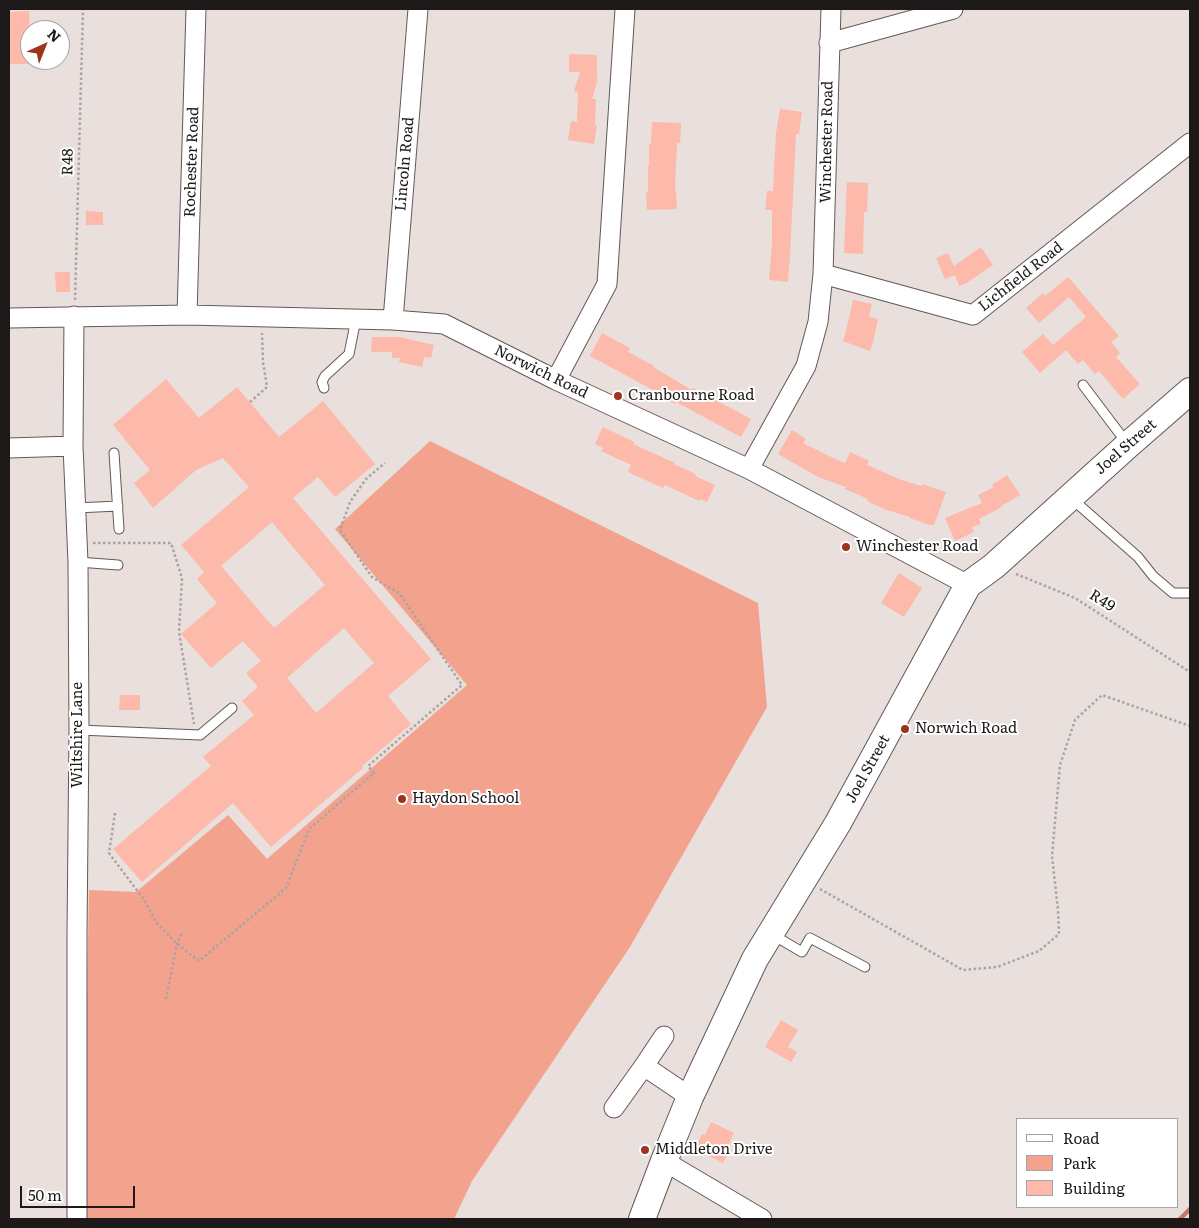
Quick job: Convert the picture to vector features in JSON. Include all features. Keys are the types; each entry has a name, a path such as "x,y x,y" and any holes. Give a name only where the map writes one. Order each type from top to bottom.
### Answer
{"main road":[{"name":"Joel Street","path":"642,1219 690,1097 755,959 838,823 968,585 994,566 1128,444 1190,391"}],"street":[{"name":"Rochester Road","path":"187,316 196,9"},
{"name":"Lincoln Road","path":"393,320 418,9"},
{"path":"556,380 607,284 625,9"},
{"name":"Winchester Road","path":"749,469 806,366 818,322 823,274 831,9"},
{"path":"829,43 953,9"},
{"name":"Lichfield Road","path":"823,274 974,314 1190,143"},
{"name":"Norwich Road","path":"74,316 356,319 444,324 556,380 749,469 968,585"},
{"path":"9,318 74,316"},
{"name":"Wiltshire Lane","path":"74,316 73,446 78,562 79,730 77,1219"},
{"path":"9,448 73,446"},
{"path":"614,1108 664,1036"},
{"path":"644,1066 690,1097"},
{"path":"664,1161 762,1219"}],"lane":[{"path":"324,388 322,382 325,376 348,354 356,319"},
{"path":"1083,385 1128,444"},
{"path":"114,453 119,529"},
{"path":"1069,497 1138,557 1153,576 1173,593 1190,593"},
{"path":"76,508 118,506"},
{"path":"78,562 118,565"},
{"path":"79,730 200,735 232,708"},
{"path":"770,934 802,952 810,938 865,967"}],"path":[{"name":"R48","path":"74,316 83,9"},
{"path":"250,402 267,387 262,317"},
{"path":"115,813 109,853 145,901 156,922 176,944 199,961 286,888 309,829 374,773 368,766 462,685 399,593 372,577 340,530 350,502 366,479 385,463"},
{"path":"77,542 171,543 182,578 179,632 196,735"},
{"name":"R49","path":"994,566 1075,598 1190,672"},
{"path":"803,880 963,970 996,967 1039,950 1059,934 1052,856 1060,765 1075,720 1102,696 1190,726"},
{"path":"166,999 176,944 183,931"}],"green space":[{"name":"Haydon School","path":"430,441 758,603 767,707 630,947 472,1181 454,1219 83,1219 89,890 136,892 228,815 267,859 467,685 335,529"}],"building":[{"path":"29,11 29,20 20,20 20,64 9,64 9,12"},
{"path":"569,54 597,55 598,79 592,99 596,99 595,125 597,125 594,144 568,140 571,121 577,122 578,92 574,91 580,72 569,72"},
{"path":"780,109 802,112 799,134 796,134 788,282 769,280 772,210 765,210 767,191 773,191 776,133"},
{"path":"652,122 681,123 680,143 677,143 675,191 677,209 647,210 646,192 648,192 649,144 651,144"},
{"path":"847,182 868,183 867,212 864,212 863,254 844,253"},
{"path":"86,211 103,212 103,225 86,225"},
{"path":"981,247 993,265 959,286 955,275 945,279 936,258 948,253 954,266"},
{"path":"55,272 70,272 70,292 56,292"},
{"path":"1068,277 1119,336 1111,342 1120,353 1116,357 1140,384 1123,399 1099,371 1095,374 1083,360 1078,364 1066,350 1040,373 1022,352 1043,334 1053,345 1086,317 1069,297 1039,323 1026,308 1043,293 1045,296"},
{"path":"853,300 872,304 869,317 878,319 870,351 843,341"},
{"path":"602,333 630,348 628,352 692,390 693,388 751,419 741,437 676,402 675,404 652,392 653,390 590,356"},
{"path":"372,337 400,337 434,345 431,358 424,357 422,367 399,362 400,358 392,358 392,352 371,352"},
{"path":"166,379 199,418 237,387 279,437 323,401 375,464 335,497 318,477 293,498 431,659 388,696 411,724 271,847 233,803 142,882 113,849 211,766 203,757 254,715 242,701 258,687 246,673 261,661 243,641 211,668 181,634 217,603 197,579 204,572 181,545 249,487 223,458 196,470 153,508 134,483 150,470 113,425","holes":["272,522 325,585 274,628 221,566","344,628 374,663 316,713 287,678"]},
{"path":"603,427 715,485 707,502 700,499 699,501 665,485 663,488 628,472 631,465 601,451 603,448 595,444"},
{"path":"792,430 806,439 803,443 845,463 850,452 869,461 867,465 899,479 946,492 934,525 929,525 884,509 867,501 868,499 845,489 846,487 818,477 778,454"},
{"path":"1007,475 1020,495 979,519 981,524 972,527 974,532 955,541 945,518 982,503 978,495 994,487 992,485"},
{"path":"899,573 922,588 904,617 881,603"},
{"path":"120,695 140,695 140,710 119,710"},
{"path":"781,1020 798,1030 788,1047 797,1052 791,1062 765,1047"},
{"path":"711,1122 734,1133 728,1146 731,1148 723,1163 695,1149 702,1134 705,1135"}],"waterway":[{"path":"1180,1219 1190,1209"}],"place":[{"name":"Cranbourne Road","path":"618,396"},
{"name":"Winchester Road","path":"846,547"},
{"name":"Norwich Road","path":"905,729"},
{"name":"Haydon School","path":"402,799"},
{"name":"Middleton Drive","path":"645,1150"}]}
